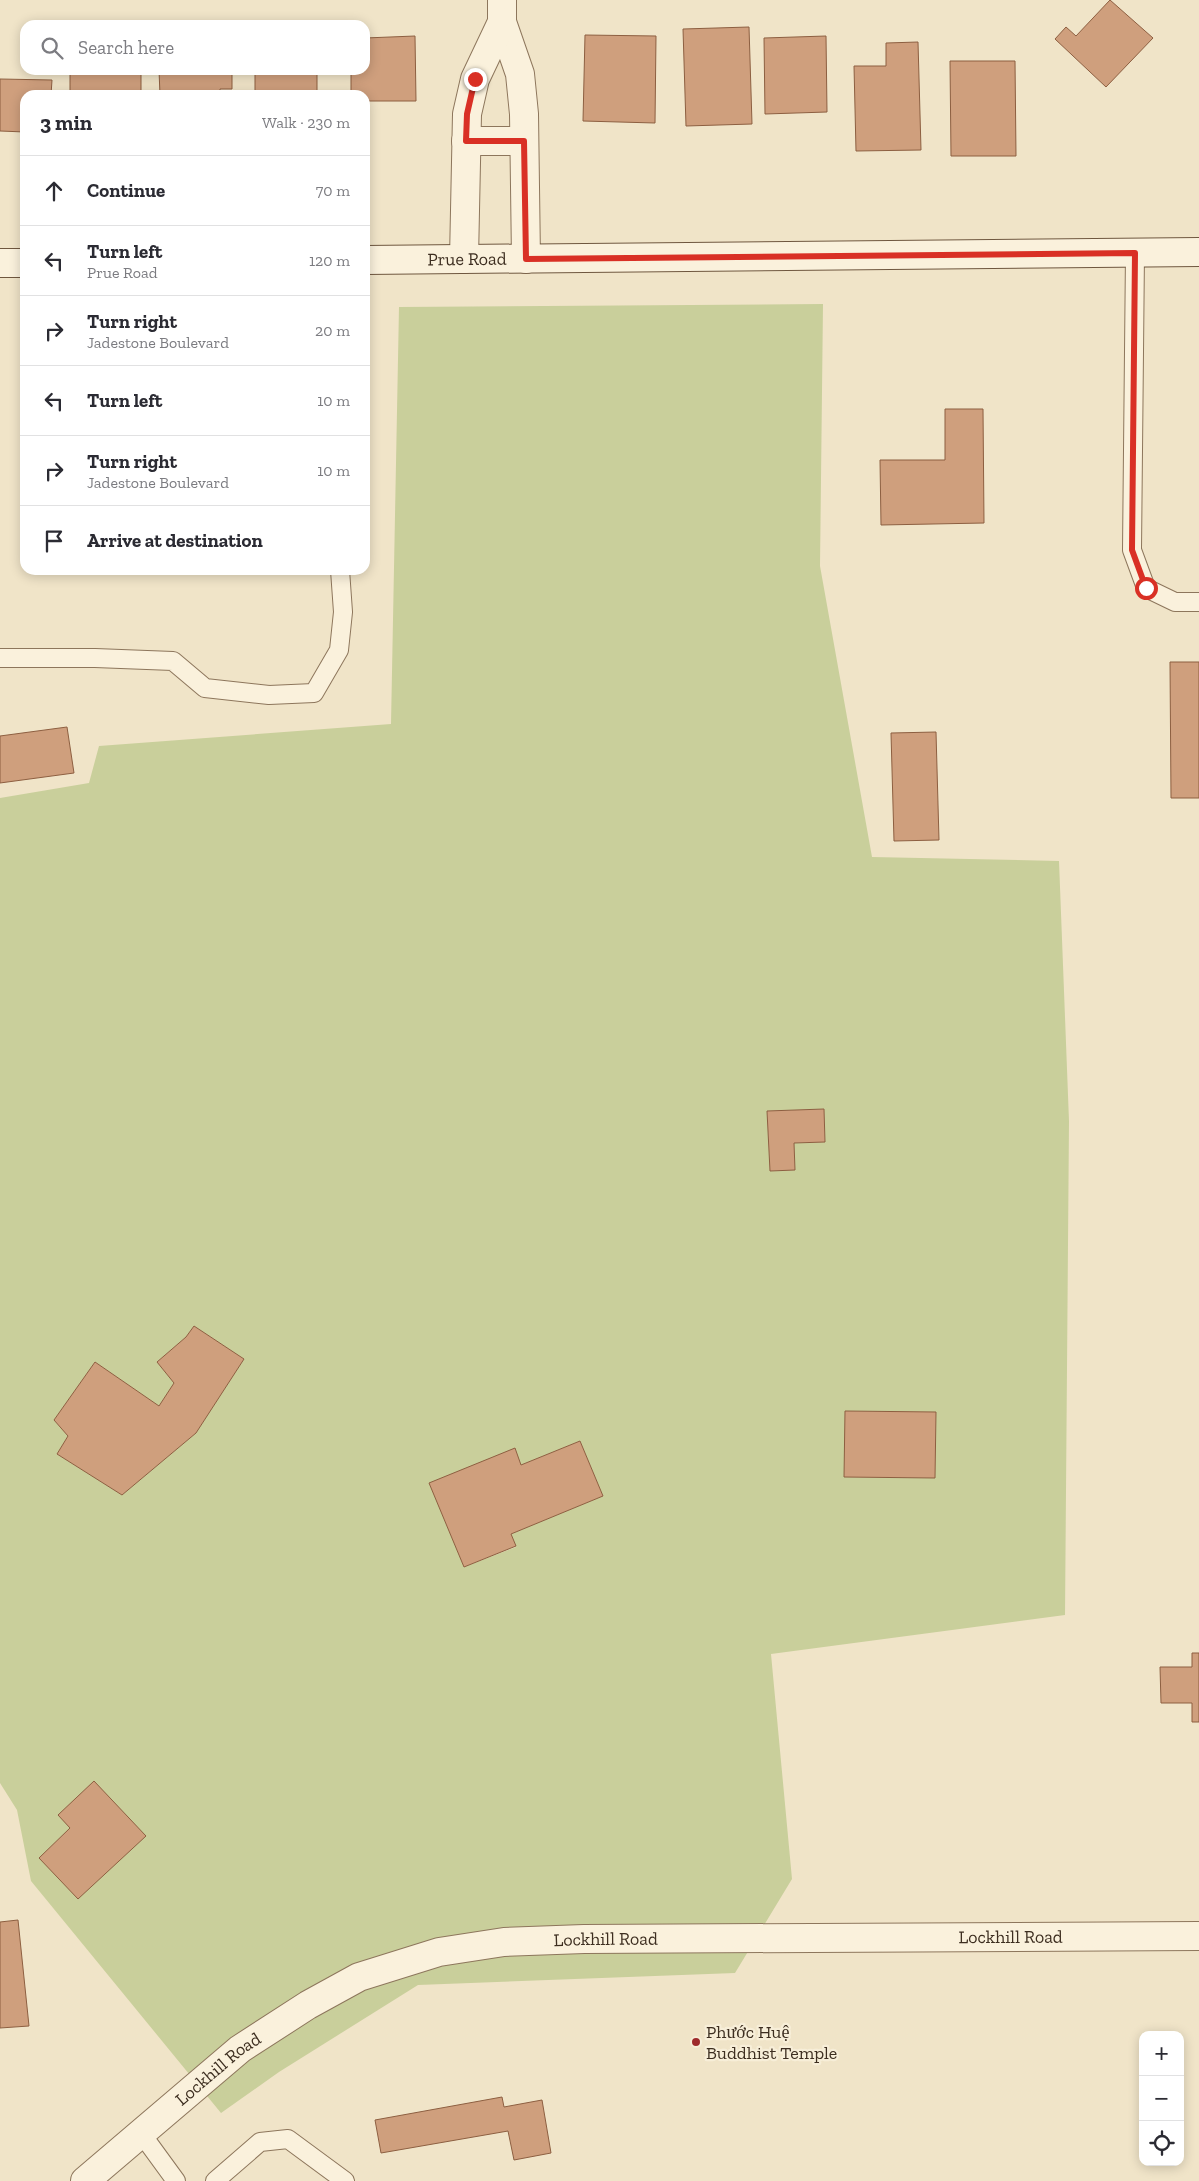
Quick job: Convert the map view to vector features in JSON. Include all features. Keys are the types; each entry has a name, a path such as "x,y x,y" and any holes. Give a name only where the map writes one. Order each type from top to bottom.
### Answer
{"street":[{"path":"464,259 467,114 475,79 502,11"},
{"path":"502,11 520,74 524,141 526,259"},
{"path":"466,141 524,141"},
{"name":"Prue Road","path":"370,260 1199,252"},
{"path":"0,263 20,263"},
{"name":"Lockhill Road","path":"85,2181 240,2049 308,2005 359,1976 439,1952 504,1942 584,1939 1199,1936"}],"lane":[{"path":"1135,253 1132,550 1146,588 1175,602 1199,602"},
{"path":"0,658 173,661 205,688 269,695 314,694 339,650 343,612 340,575"},
{"path":"141,2132 176,2181"},
{"path":"215,2181 260,2142 288,2139 345,2181"}],"green space":[{"path":"823,304 820,566 872,857 1059,861 1069,1121 1065,1615 771,1654 792,1879 735,1973 418,1985 279,2072 221,2113 31,1881 17,1810 0,1783 0,798 89,783 99,746 391,724 399,307","holes":["824,1109 825,1142 794,1143 795,1170 770,1171 767,1111","194,1326 244,1359 196,1433 122,1495 57,1454 68,1436 54,1420 95,1362 159,1406 174,1383 157,1362 186,1337","845,1411 936,1412 935,1478 845,1477","580,1441 603,1496 511,1534 516,1547 464,1567 430,1483 515,1449 521,1465"]}],"building":[{"path":"1110,0 1153,38 1106,87 1055,39 1066,27 1076,36"},
{"path":"749,27 752,124 686,126 683,29"},
{"path":"585,35 656,36 655,123 583,121"},
{"path":"415,36 416,101 370,101 370,90 351,90 351,75 370,75 370,38"},
{"path":"826,36 827,112 765,114 764,38"},
{"path":"918,42 921,150 856,151 854,66 886,66 886,43"},
{"path":"950,61 1015,61 1016,156 951,156"},
{"path":"70,75 141,75 141,90 70,90"},
{"path":"159,75 232,75 232,89 160,90"},
{"path":"255,75 317,75 317,90 255,90"},
{"path":"0,79 52,80 51,90 20,90 20,132 0,131"},
{"path":"945,409 983,409 984,523 881,525 880,460 945,460"},
{"path":"1170,662 1199,662 1199,798 1171,798"},
{"path":"67,727 74,773 0,783 0,736"},
{"path":"936,732 939,840 894,841 891,733"},
{"path":"824,1109 825,1142 794,1143 795,1170 770,1171 767,1111"},
{"path":"194,1326 244,1359 196,1433 122,1495 57,1454 68,1436 54,1420 95,1362 159,1406 174,1383 157,1362 186,1337"},
{"path":"845,1411 936,1412 935,1478 844,1477"},
{"path":"580,1441 603,1496 511,1534 516,1546 464,1567 429,1483 515,1448 521,1465"},
{"path":"1192,1653 1199,1653 1199,1722 1192,1722 1192,1703 1161,1703 1160,1667 1192,1667"},
{"path":"94,1781 146,1836 78,1899 39,1858 70,1828 58,1815"},
{"path":"18,1920 29,2026 0,2028 0,1922"},
{"path":"502,2097 504,2107 542,2100 551,2153 514,2160 508,2131 381,2153 375,2120"}],"place":[{"name":"Phước Huệ Buddhist Temple","path":"696,2042"}],"route":[{"path":"475,79 467,114 466,141 524,141 526,259 1135,253 1132,550 1146,588"}]}
